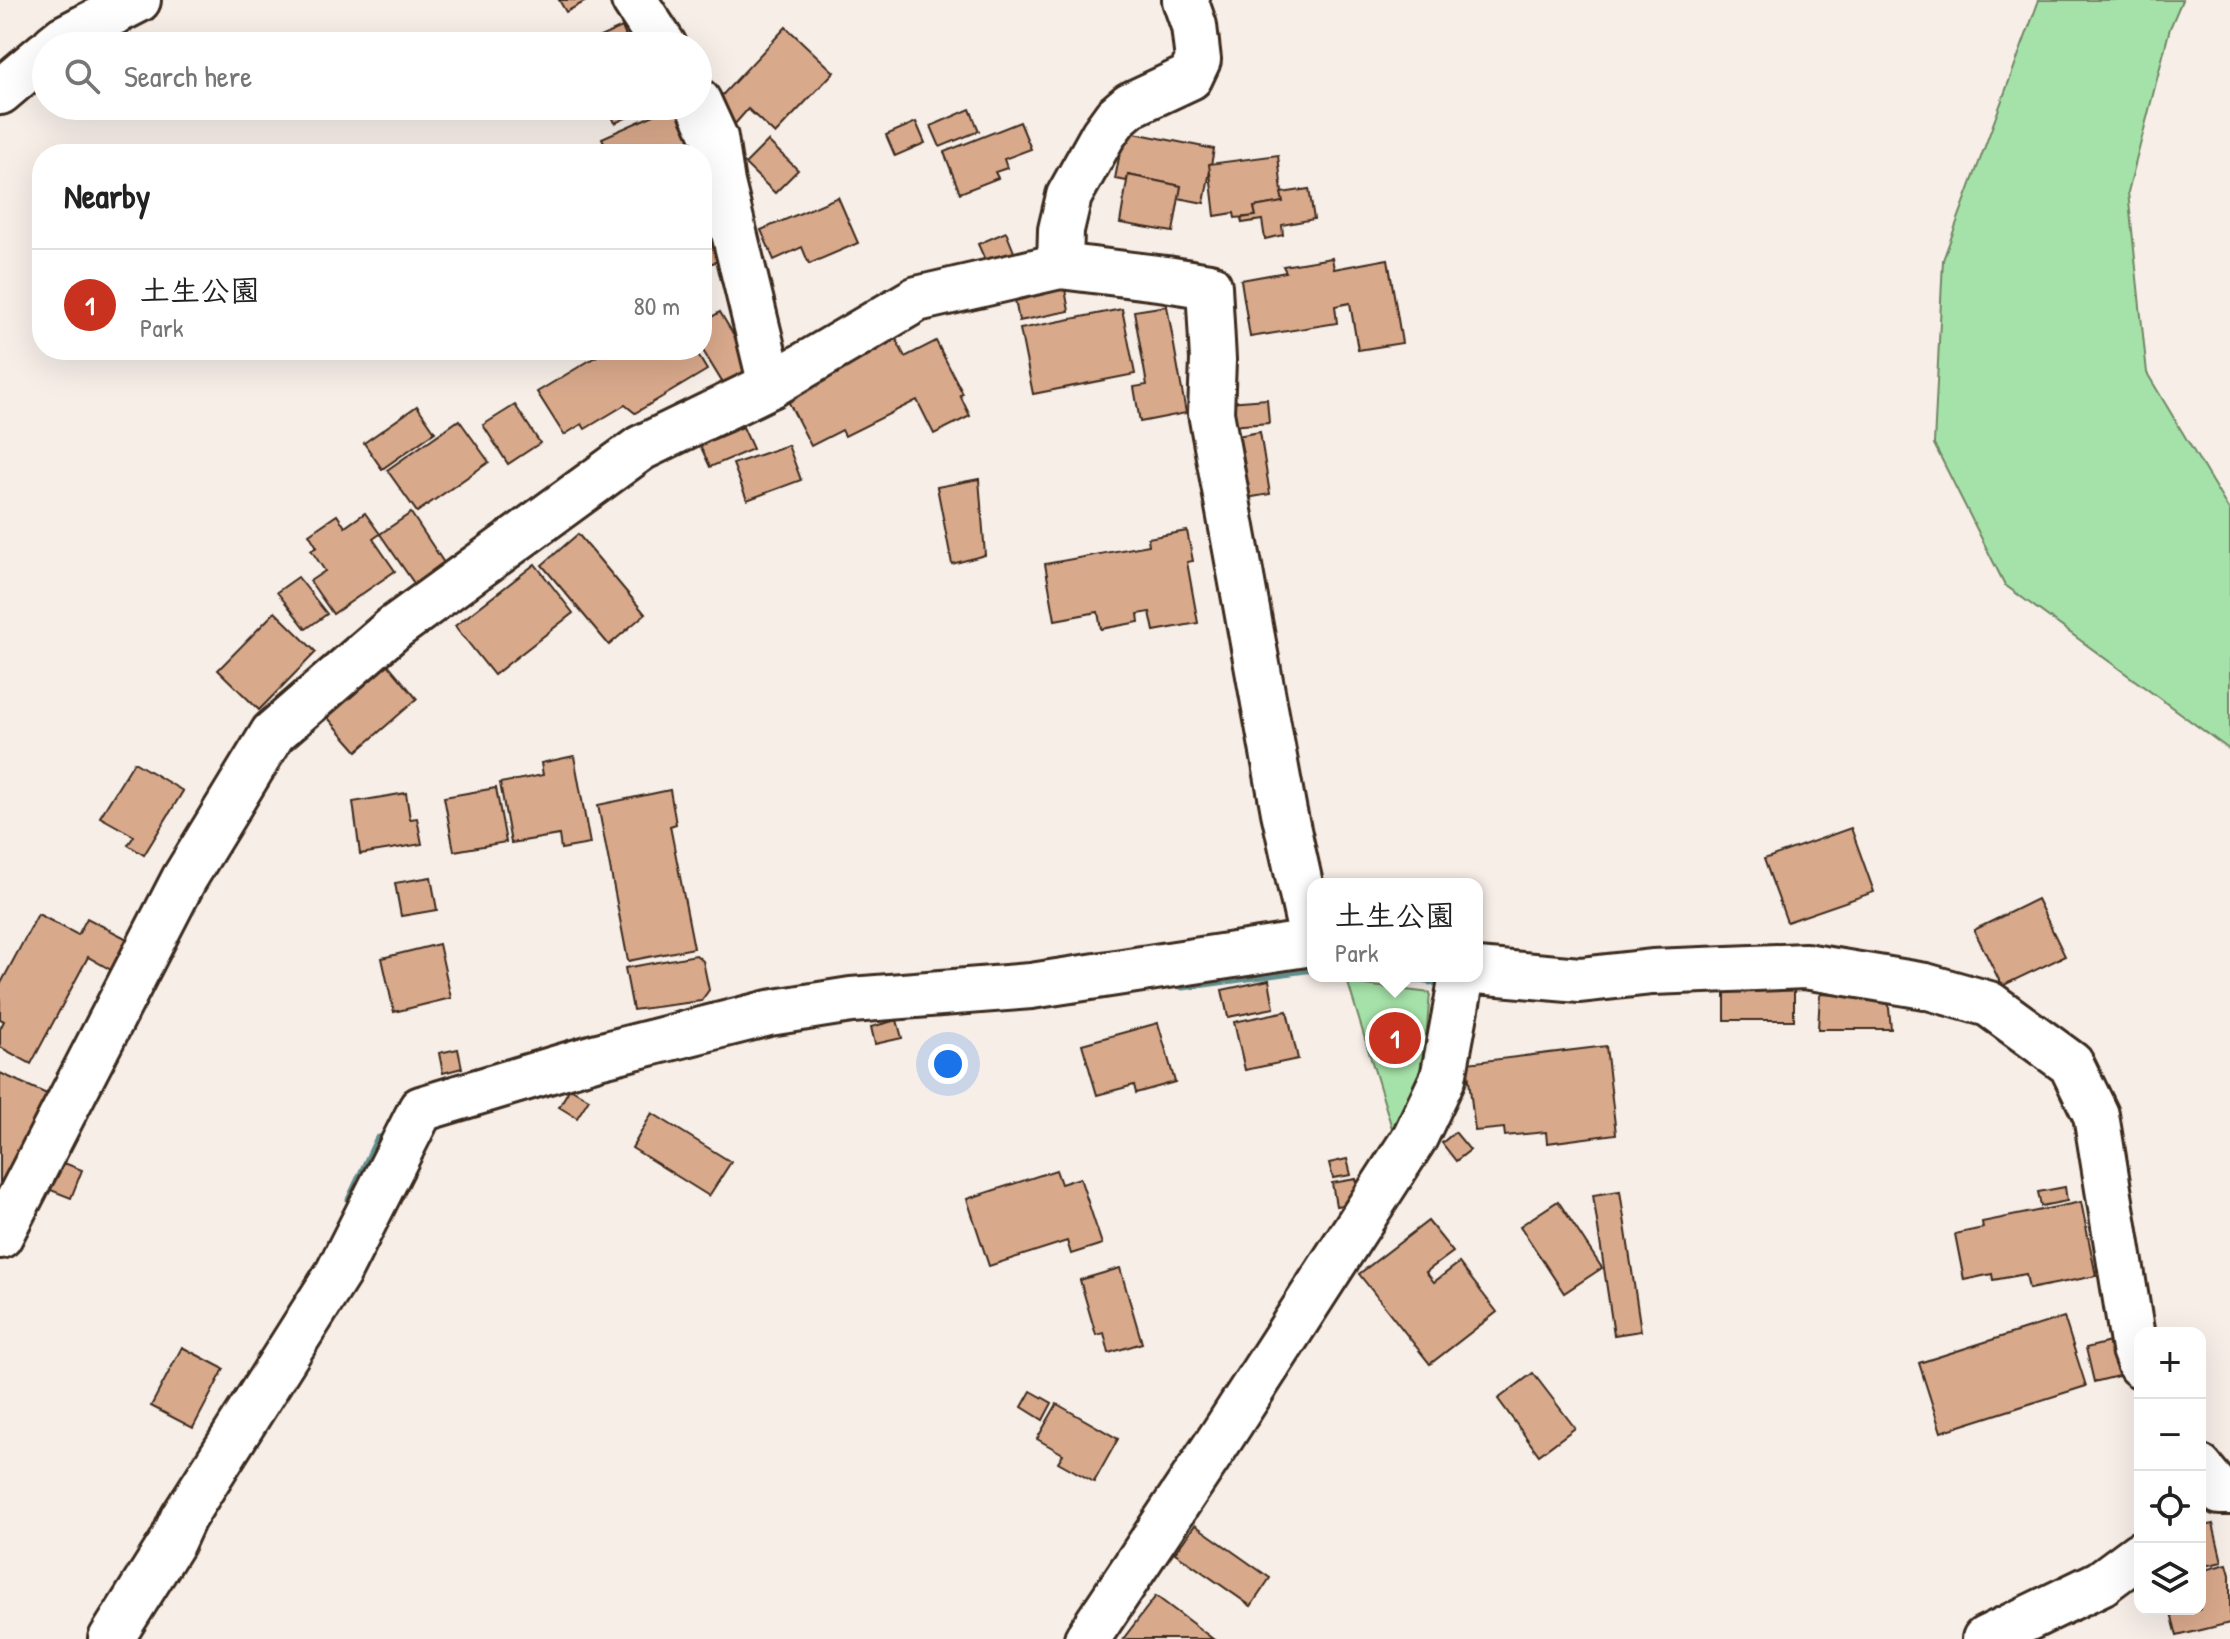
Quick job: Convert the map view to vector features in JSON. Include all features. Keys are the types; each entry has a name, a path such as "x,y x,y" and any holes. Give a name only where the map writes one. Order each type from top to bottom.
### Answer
{"street":[{"path":"76,32 138,0"},
{"path":"634,0 655,32"},
{"path":"1060,266 1061,230 1069,196 1103,135 1130,105 1190,77 1198,60 1194,26 1185,0"},
{"path":"0,92 32,65"},
{"path":"707,120 715,138 722,183 771,385"},
{"path":"0,1236 184,879 273,733 394,628 641,448 771,385 917,299 1060,266 1209,286 1213,360 1211,413 1284,812 1307,916"},
{"path":"111,1639 172,1542 183,1518 338,1273 421,1109 598,1056 769,1013 851,1000 1031,986 1307,944"},
{"path":"1483,979 1580,980 1652,972 1805,966 1925,986 1989,1004 2071,1064 2096,1115 2134,1349"},
{"path":"1087,1639 1415,1137 1443,1078 1464,982"},
{"path":"1985,1639 2101,1583 2134,1558"}],"green space":[{"path":"2039,0 2182,0 2170,28 2128,192 2147,373 2230,512 2230,750 2005,585 1934,444 1943,260"},
{"path":"1348,983 1430,993 1422,1082 1395,1138"}],"building":[{"path":"559,0 588,0 566,12"},
{"path":"786,27 834,72 775,134 748,109 734,125 713,105"},
{"path":"970,109 979,131 940,147 931,126"},
{"path":"642,120 689,120 698,144 605,144 602,138"},
{"path":"916,122 925,143 895,156 886,135"},
{"path":"1020,122 1031,149 1004,159 1007,168 995,172 998,178 960,193 944,152"},
{"path":"1124,131 1214,149 1204,203 1178,198 1181,186 1128,175 1127,181 1115,179"},
{"path":"768,141 798,170 775,193 745,164"},
{"path":"1278,155 1283,202 1254,207 1256,216 1235,218 1234,213 1215,216 1209,164"},
{"path":"1128,175 1181,186 1173,232 1120,223"},
{"path":"1309,189 1314,219 1282,225 1283,235 1265,239 1262,220 1242,223 1241,218 1256,216 1254,207 1283,202 1281,193"},
{"path":"838,197 858,243 809,264 802,247 774,260 761,230"},
{"path":"1006,232 1016,257 989,269 978,244"},
{"path":"712,240 719,261 712,263"},
{"path":"1332,258 1334,269 1388,259 1402,343 1358,350 1350,303 1335,306 1337,323 1250,337 1241,280 1286,272 1283,266"},
{"path":"1064,284 1069,311 1019,321 1014,294"},
{"path":"1167,306 1186,413 1140,422 1134,387 1147,385 1134,311"},
{"path":"1122,309 1135,374 1033,394 1020,329"},
{"path":"720,312 753,367 724,385 709,360 712,360 712,317"},
{"path":"894,335 905,357 936,341 963,394 960,395 970,416 934,434 917,400 845,436 842,430 811,446 783,391"},
{"path":"590,360 701,360 707,370 635,413 625,405 585,429 582,424 564,435 537,392"},
{"path":"1267,399 1269,423 1230,426 1228,402"},
{"path":"515,405 540,443 508,464 483,425"},
{"path":"417,406 435,432 382,469 364,443"},
{"path":"459,420 489,462 417,512 387,470"},
{"path":"743,427 753,449 710,467 700,445"},
{"path":"1260,432 1270,494 1235,500 1225,438"},
{"path":"788,445 801,480 747,500 733,464"},
{"path":"979,479 985,555 952,564 937,487"},
{"path":"365,513 380,534 373,539 395,571 333,614 310,581 325,571 311,550 317,547 309,534 337,515 345,527"},
{"path":"411,513 446,566 416,586 380,534"},
{"path":"1187,531 1193,561 1187,562 1198,623 1154,631 1150,612 1138,614 1139,622 1101,629 1098,612 1055,620 1045,564 1149,545 1148,538"},
{"path":"578,534 645,614 609,645 542,565"},
{"path":"535,564 573,613 494,675 455,626"},
{"path":"298,577 327,614 306,629 277,592"},
{"path":"275,612 316,652 259,710 218,670"},
{"path":"381,656 417,699 357,751 320,709"},
{"path":"574,756 590,844 561,849 559,835 511,843 500,783 543,775 541,763"},
{"path":"134,762 183,791 144,855 128,845 134,836 100,817"},
{"path":"496,788 506,842 454,851 444,797"},
{"path":"670,790 676,824 670,826 694,948 628,961 598,805"},
{"path":"406,793 410,819 417,818 422,844 360,854 353,802"},
{"path":"1851,828 1874,892 1787,922 1764,859"},
{"path":"431,877 437,910 401,916 395,883"},
{"path":"2037,899 2065,956 2002,986 1974,930"},
{"path":"38,914 78,935 87,918 135,943 118,974 88,957 31,1064 0,1047 0,1029 4,1021 0,1019 0,985"},
{"path":"439,944 451,998 394,1012 382,958"},
{"path":"696,955 703,961 709,990 701,1001 633,1010 625,968"},
{"path":"1269,980 1274,1008 1228,1017 1222,990"},
{"path":"1794,981 1794,1020 1725,1020 1725,982"},
{"path":"1820,994 1888,998 1891,1029 1818,1029"},
{"path":"1287,1011 1298,1059 1245,1070 1234,1022"},
{"path":"897,1020 902,1038 875,1044 871,1027"},
{"path":"1158,1023 1175,1082 1136,1093 1134,1085 1097,1095 1082,1044"},
{"path":"1606,1046 1616,1134 1547,1143 1546,1132 1505,1136 1504,1128 1475,1131 1467,1063"},
{"path":"458,1049 462,1068 443,1073 439,1053"},
{"path":"0,1073 47,1094 2,1199 0,1198"},
{"path":"570,1088 589,1099 577,1118 559,1107"},
{"path":"652,1113 731,1162 709,1196 632,1148"},
{"path":"1455,1132 1470,1150 1456,1161 1442,1143"},
{"path":"49,1157 82,1170 71,1198 38,1185"},
{"path":"1347,1159 1351,1175 1333,1178 1329,1163"},
{"path":"1056,1170 1061,1184 1080,1178 1102,1244 1071,1254 1067,1241 989,1266 967,1199"},
{"path":"1356,1179 1360,1202 1336,1206 1332,1183"},
{"path":"2065,1187 2067,1201 2041,1206 2038,1192"},
{"path":"1620,1191 1641,1331 1614,1335 1593,1195"},
{"path":"1558,1201 1602,1268 1564,1293 1520,1226"},
{"path":"2081,1202 2096,1276 2029,1289 2026,1274 1993,1280 1992,1274 1964,1280 1955,1234 1983,1228 1982,1222"},
{"path":"1428,1221 1453,1252 1426,1272 1434,1282 1459,1263 1497,1312 1430,1364 1359,1274"},
{"path":"1120,1268 1142,1343 1109,1353 1104,1333 1096,1335 1080,1280"},
{"path":"2064,1317 2086,1386 1941,1432 1919,1363"},
{"path":"2118,1340 2126,1374 2094,1382 2086,1348"},
{"path":"182,1347 224,1369 193,1428 151,1406"},
{"path":"1533,1373 1575,1428 1539,1455 1498,1399"},
{"path":"1031,1391 1052,1403 1043,1420 1022,1407"},
{"path":"1057,1404 1118,1439 1094,1482 1058,1462 1063,1454 1037,1439"},
{"path":"2213,1524 2222,1562 2206,1566 2206,1543 2206,1526"},
{"path":"1195,1525 1270,1578 1251,1606 1175,1553"},
{"path":"2227,1564 2230,1575 2230,1623 2177,1636 2172,1615 2206,1615 2206,1569"},
{"path":"1156,1596 1213,1639 1123,1639"}],"waterway":[{"path":"1183,985 1307,968"},
{"path":"1442,982 1453,984"},
{"path":"351,1200 379,1140 395,1136"}],"place":[{"name":"土生公園","path":"1395,1038"}]}
